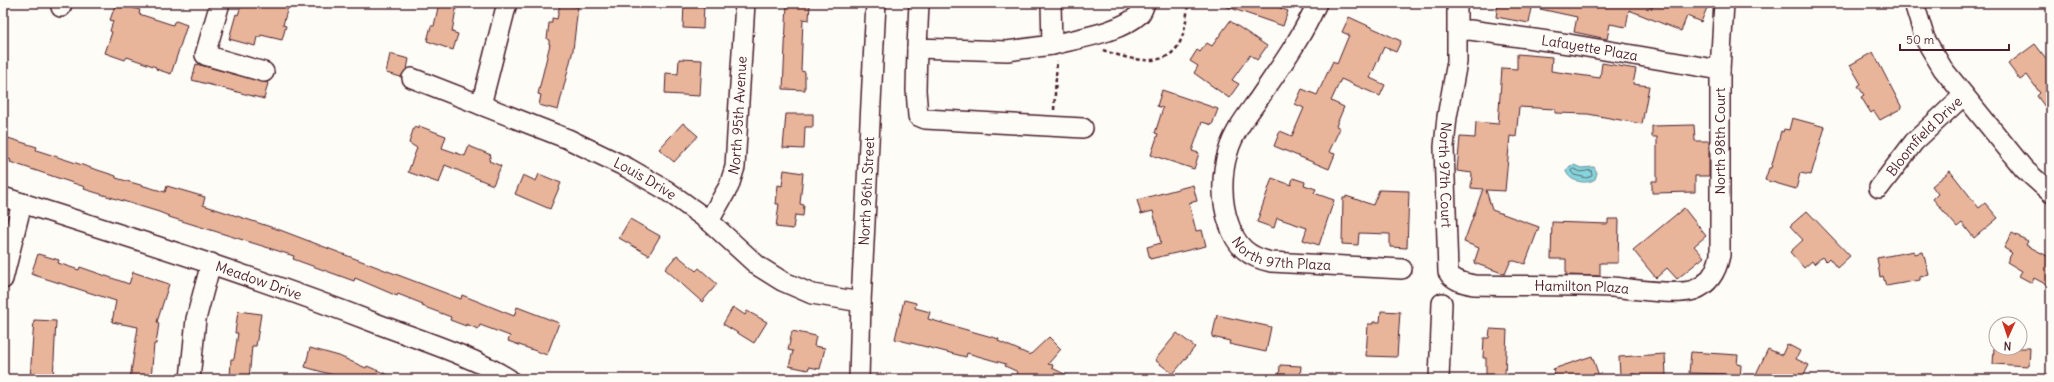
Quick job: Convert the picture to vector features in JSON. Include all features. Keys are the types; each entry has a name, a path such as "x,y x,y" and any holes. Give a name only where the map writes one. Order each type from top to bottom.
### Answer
{"street":[{"path":"220,3 205,55 264,72"},
{"path":"480,105 507,3"},
{"name":"North 95th Avenue","path":"709,221 729,186 735,167 745,3"},
{"name":"North 96th Street","path":"859,379 861,302 876,3"},
{"path":"919,3 916,90 918,116 925,119 1083,128"},
{"path":"1051,3 1052,45"},
{"path":"917,48 1007,51 1052,45 1089,36 1120,26 1141,13 1145,3"},
{"name":"North 97th Plaza","path":"1317,3 1307,26 1237,131 1228,151 1223,181 1224,201 1232,236 1249,255 1258,260 1402,269"},
{"name":"North 97th Court","path":"1450,276 1448,272 1444,147 1446,118 1457,62 1457,3"},
{"name":"North 98th Court","path":"1712,277 1718,266 1720,255 1720,70 1724,3"},
{"name":"Bloomfield Drive","path":"1879,188 1914,142 1964,95 1943,70 1929,48 1920,27 1914,3"},
{"name":"Lafayette Plaza","path":"1458,31 1470,30 1569,44 1720,70"},
{"name":"Louis Drive","path":"412,78 568,139 628,168 666,190 709,221 758,266 782,281 812,294 861,302"},
{"path":"1964,95 2024,168 2051,193"},
{"name":"Meadow Drive","path":"3,197 211,263 361,317 461,356 509,379"},
{"path":"3,279 22,203"},
{"path":"190,379 196,319 211,263"},
{"name":"Hamilton Plaza","path":"1450,276 1459,281 1474,285 1610,287 1682,292 1694,290 1712,277"},
{"path":"1439,379 1442,303"}],"path":[{"path":"1089,36 1100,49 1118,56 1144,61 1160,58 1172,53 1178,45 1183,34 1188,3"},
{"path":"1055,99 1056,73"}],"water":[{"path":"1574,165 1581,168 1594,167 1597,173 1595,179 1588,182 1583,182 1571,178 1566,171 1570,166"}],"building":[{"path":"116,3 140,10 139,14 173,25 176,21 187,25 171,74 127,57 125,60 105,53 112,32 110,31 113,21 110,20"},
{"path":"242,3 289,3 283,25 286,26 282,40 261,35 260,37 257,37 255,46 229,39 236,14 238,15"},
{"path":"439,3 457,3 452,32 458,34 453,50 427,41 431,26 434,26"},
{"path":"684,3 704,3 703,29 683,28"},
{"path":"787,3 810,3 809,20 803,19 801,71 805,72 805,90 783,89"},
{"path":"1222,3 1282,3 1280,8 1288,11 1283,26 1222,5"},
{"path":"1498,3 1533,3 1529,23 1496,17"},
{"path":"1541,3 1641,3 1652,8 1654,3 1709,3 1701,22 1687,16 1681,31 1629,10 1626,27 1610,24 1607,39 1574,32 1577,17 1540,9"},
{"path":"560,4 578,7 573,50 558,110 539,105 541,95 538,94 550,44 549,40 547,39 549,23 552,23 552,18 557,19"},
{"path":"1349,17 1401,41 1396,52 1384,47 1370,78 1385,85 1380,96 1341,79 1331,101 1344,107 1336,126 1340,128 1329,152 1335,154 1329,169 1274,146 1280,131 1292,136 1304,108 1295,104 1302,89 1317,95 1333,61 1337,64 1349,35 1342,32"},
{"path":"1230,21 1267,46 1257,60 1250,55 1232,80 1239,84 1229,98 1194,73 1198,66 1190,61 1197,50 1200,52 1207,43 1212,46"},
{"path":"2035,44 2051,65 2051,115 2037,96 2040,93 2027,75 2020,80 2008,64"},
{"path":"1873,52 1902,108 1880,120 1874,111 1871,113 1861,97 1864,95 1858,86 1861,84 1850,65"},
{"path":"390,54 409,59 407,69 401,77 386,73"},
{"path":"1517,54 1552,57 1551,71 1600,78 1602,63 1636,69 1633,84 1649,86 1642,124 1588,114 1555,113 1555,109 1519,107 1516,137 1510,136 1505,191 1486,190 1492,210 1539,227 1525,264 1511,260 1505,274 1474,263 1479,248 1464,242 1483,189 1471,188 1472,173 1457,171 1460,137 1475,138 1476,122 1498,124 1502,68 1517,69"},
{"path":"679,59 702,60 700,96 665,94 666,73 678,74"},
{"path":"196,64 268,83 264,99 192,80"},
{"path":"1162,90 1218,109 1212,125 1202,122 1192,151 1199,153 1194,169 1151,155 1158,134 1155,133 1163,108 1157,106"},
{"path":"786,114 813,114 813,127 805,127 804,149 783,148"},
{"path":"1792,118 1825,127 1811,175 1800,173 1796,189 1765,180 1769,168 1771,168 1781,131 1783,132 1784,129 1789,130"},
{"path":"683,123 698,136 674,162 659,149"},
{"path":"1694,125 1695,141 1709,141 1709,176 1695,176 1695,192 1652,193 1652,181 1657,181 1657,137 1652,137 1652,126"},
{"path":"419,126 446,136 442,148 465,156 469,146 491,155 489,161 501,166 493,185 445,165 439,183 408,172 417,148 409,143 414,127 419,129"},
{"path":"8,138 37,147 36,150 116,176 116,178 165,192 167,186 205,197 203,205 280,230 461,299 462,295 514,316 517,307 559,323 547,355 508,341 510,336 480,325 478,329 466,324 466,326 450,320 451,317 422,306 423,304 398,294 397,296 355,278 354,281 293,259 294,256 84,189 85,187 10,162 11,160 3,157"},
{"path":"784,170 803,173 800,204 804,205 803,216 795,215 793,229 776,227 779,204 776,204 778,185 782,186"},
{"path":"1950,171 1979,208 1985,203 1998,218 1974,238 1962,223 1957,227 1933,199 1938,194 1932,186"},
{"path":"539,174 561,183 550,209 515,194 523,175 536,181"},
{"path":"1272,178 1291,185 1293,178 1305,182 1304,185 1316,189 1314,193 1334,200 1319,245 1303,240 1307,228 1277,218 1274,228 1257,222"},
{"path":"1193,185 1197,201 1189,203 1196,231 1202,230 1206,246 1150,259 1147,247 1161,243 1153,211 1141,214 1137,200"},
{"path":"1379,190 1409,191 1407,248 1390,247 1390,234 1359,233 1358,245 1342,244 1343,198 1346,198 1346,196 1373,205"},
{"path":"1684,208 1706,236 1694,246 1704,257 1677,279 1667,268 1656,278 1633,250"},
{"path":"1807,211 1850,256 1837,268 1829,258 1826,261 1822,257 1814,264 1812,261 1804,268 1790,252 1803,240 1790,226"},
{"path":"630,219 660,236 649,255 619,238"},
{"path":"1608,219 1619,219 1618,263 1600,263 1600,276 1566,275 1566,259 1551,259 1552,222 1608,224"},
{"path":"2012,233 2028,241 2026,245 2051,258 2051,287 2034,278 2032,283 2019,276 2022,271 2007,262 2012,253 2004,248"},
{"path":"1914,251 1914,254 1923,252 1929,275 1920,277 1920,280 1886,286 1883,276 1880,277 1877,258"},
{"path":"38,254 59,260 58,263 79,270 80,267 129,284 133,272 169,284 157,322 159,323 156,344 154,344 151,379 130,379 138,327 112,322 116,301 31,274"},
{"path":"677,255 696,271 699,268 717,284 702,302 665,269"},
{"path":"904,300 916,303 915,308 930,312 928,319 999,339 998,341 1030,355 1049,337 1061,349 1048,364 1053,365 1052,368 1075,379 1026,379 1017,375 1018,372 1005,366 1006,364 967,353 966,357 895,339"},
{"path":"733,307 745,315 747,311 767,322 754,343 723,324"},
{"path":"238,311 261,314 256,346 252,346 249,379 230,379 231,359 234,359 238,333 235,333"},
{"path":"1381,311 1400,312 1397,357 1366,356 1368,324 1380,322"},
{"path":"1217,315 1271,327 1266,352 1229,344 1230,341 1212,337"},
{"path":"34,320 56,321 53,379 30,379"},
{"path":"1490,329 1507,330 1505,375 1486,375 1486,358 1483,358 1484,338 1489,338"},
{"path":"792,331 816,336 814,346 825,348 820,369 809,367 808,370 789,366 793,351 788,350"},
{"path":"1177,333 1195,347 1173,374 1155,360"},
{"path":"1787,344 1800,351 1796,359 1809,365 1802,379 1788,379 1776,373 1773,379 1766,379 1756,374 1768,349 1782,355"},
{"path":"310,348 339,356 366,368 367,366 398,379 340,379 340,377 305,367"},
{"path":"2028,348 2030,348 2029,366 1993,364 1994,356 2028,356"},
{"path":"1691,352 1738,355 1737,364 1741,365 1740,379 1724,378 1724,374 1689,373"},
{"path":"1665,354 1666,376 1636,378 1636,374 1620,375 1619,357"},
{"path":"1592,356 1600,379 1556,379 1553,369"},
{"path":"1280,365 1301,366 1300,379 1279,379"}]}
